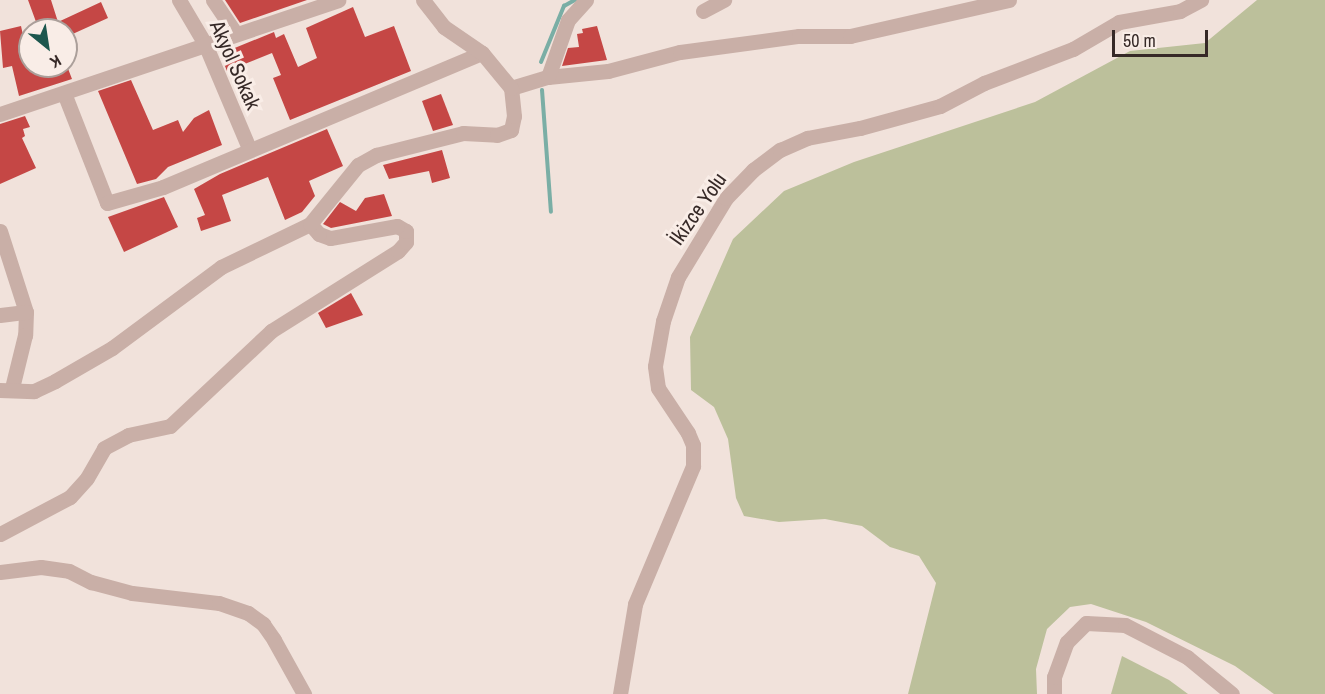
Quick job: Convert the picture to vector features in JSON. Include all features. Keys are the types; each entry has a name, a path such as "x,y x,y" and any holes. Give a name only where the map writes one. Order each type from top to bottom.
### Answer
{"street":[{"name":"Akyol Sokak","path":"179,0 205,44 249,148"},
{"path":"213,0 236,34"},
{"path":"0,114 338,0"},
{"path":"0,231 26,312 25,336 6,389 34,391 112,348 221,267 310,224 351,172 376,155 463,133 497,135 511,130 514,116 511,88 483,53 444,27 423,0"},
{"path":"548,77 568,20 586,0"},
{"path":"703,11 724,0"},
{"path":"511,88 548,77 608,71 680,52 799,36 850,36 1009,0"},
{"name":"İkizce Yolu","path":"620,694 635,604 693,466 693,445 688,433 658,388 654,366 663,321 678,277 726,198 762,163 807,138 860,128 940,106 984,83 1073,49 1119,22 1180,11 1200,0"},
{"path":"64,93 107,203 163,188 249,148 405,88 483,53"},
{"path":"0,534 70,497 87,478 104,448 128,435 170,426 272,331 406,243 406,231 397,226 330,238 319,234 310,224"},
{"path":"0,315 26,312"},
{"path":"0,572 41,567 69,572 90,582 132,593 219,603 248,613 263,624 304,694"},
{"path":"1054,694 1054,677 1066,642 1086,623 1125,625 1186,657 1232,694"}],"green space":[{"path":"1257,0 1325,0 1325,694 1274,694 1235,666 1146,622 1091,604 1070,607 1047,629 1036,669 1037,694 908,694 936,583 919,556 890,547 862,526 825,519 779,522 744,516 736,498 728,439 714,407 691,390 690,337 733,239 784,191 854,162 1035,102 1130,51 1205,43"},
{"path":"1122,656 1169,680 1188,694 1111,694"}],"building":[{"path":"28,0 51,0 57,18 35,18"},
{"path":"225,0 307,0 240,23"},
{"path":"101,2 108,18 78,32 78,18 67,18"},
{"path":"353,7 365,37 394,26 411,71 290,120 273,78 281,75 272,53 227,71 220,54 274,32 276,38 284,34 298,67 317,58 306,28"},
{"path":"597,26 607,60 562,66 568,48 579,47 577,34 583,33 582,29"},
{"path":"18,27 18,78 72,79 19,96 12,66 3,68 0,31"},
{"path":"131,80 153,130 178,120 183,132 194,118 209,110 222,145 168,167 156,179 137,184 98,91"},
{"path":"441,94 453,125 433,131 422,101"},
{"path":"25,116 30,127 23,129 25,136 22,138 36,168 0,184 0,124"},
{"path":"327,129 343,166 309,181 315,196 302,212 285,220 268,177 222,195 231,221 201,231 197,218 205,215 194,189 220,174"},
{"path":"442,150 450,178 432,183 429,171 389,179 383,165"},
{"path":"384,194 392,216 331,228 323,224 340,202 356,211 365,198"},
{"path":"164,197 178,227 124,252 108,217"},
{"path":"351,293 363,315 326,328 318,313"}],"waterway":[{"path":"541,62 564,6 575,0"},
{"path":"542,90 551,212"}]}
